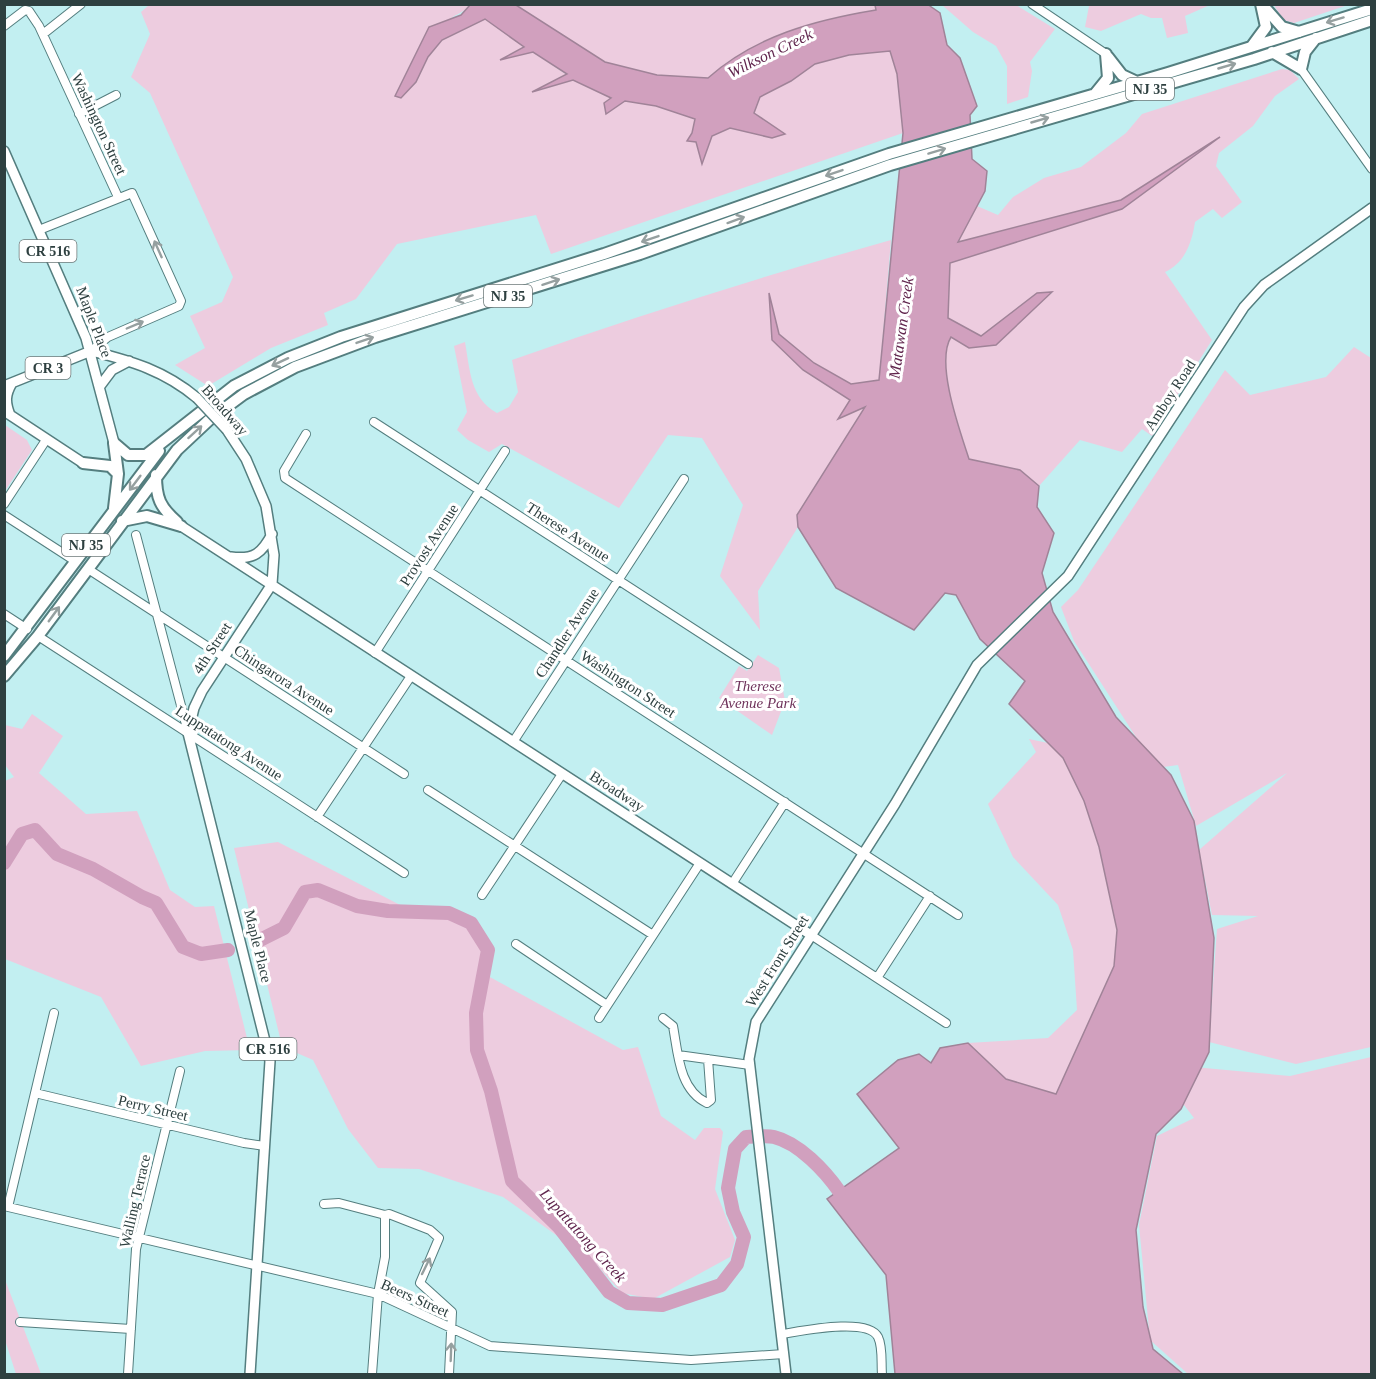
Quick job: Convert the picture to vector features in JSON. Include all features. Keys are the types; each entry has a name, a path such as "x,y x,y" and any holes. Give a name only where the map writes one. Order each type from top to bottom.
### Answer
{"highway":[{"path":"1262,4 1277,24 1300,32"},
{"path":"1250,47 1266,27 1262,4"},
{"name":"NJ 35","path":"4,656 27,629 114,508 171,437 199,411 234,386 312,348 1095,94 1371,9"},
{"name":"NJ 35","path":"983,131 1272,52 1371,20"},
{"path":"1272,52 1301,69 1305,52 1316,38"},
{"path":"1106,54 1122,75 1137,82"},
{"path":"1095,94 1108,78 1106,54"},
{"name":"NJ 35","path":"4,676 38,636 156,476 188,438 221,410 265,382 315,358 640,254 889,160"},
{"path":"114,443 128,455 142,457 153,452 171,437"},
{"path":"114,443 118,474 114,508"},
{"path":"83,463 110,466 118,474"},
{"path":"156,476 156,497 162,510 181,526"},
{"path":"122,521 147,516 181,526"}],"main road":[{"name":"Maple Place","path":"4,151 91,351 114,443"},
{"name":"Amboy Road","path":"1020,623 1068,576 1106,522 1248,302 1264,285 1371,208"},
{"name":"Broadway","path":"91,351 129,360 160,372 197,398 227,430 258,483 273,532 272,584"},
{"name":"CR 3","path":"8,384 91,351"},
{"path":"100,386 112,370 129,360"},
{"path":"8,384 7,413 83,463"},
{"name":"Broadway","path":"181,526 811,935"},
{"path":"229,557 256,555 265,547 273,532"},
{"name":"4th Street","path":"188,733 194,708 272,584"},
{"name":"West Front Street","path":"786,1374 750,1065 750,1043 756,1022 864,853 984,657 1020,623"},
{"name":"Maple Place","path":"188,733 269,1055 250,1374"}],"street":[{"path":"44,34 81,4"},
{"path":"1032,4 1106,54"},
{"name":"Washington Street","path":"4,26 20,13 29,11 44,34 118,198 130,193 135,195 181,303 108,337 91,351"},
{"path":"1301,69 1371,169"},
{"path":"79,114 116,95"},
{"path":"39,230 118,198"},
{"name":"Therese Avenue","path":"375,422 748,664"},
{"name":"Washington Street","path":"306,434 283,475 958,915"},
{"path":"4,504 46,440"},
{"name":"Provost Avenue","path":"375,653 504,451"},
{"name":"Chandler Avenue","path":"513,742 684,479"},
{"path":"4,515 75,561"},
{"name":"Maple Place","path":"136,535 188,733"},
{"name":"Chingarora Avenue","path":"88,569 404,774"},
{"path":"4,614 27,629"},
{"name":"Luppatatong Avenue","path":"38,636 405,873"},
{"path":"317,817 411,676"},
{"path":"482,895 562,774"},
{"path":"428,790 653,934"},
{"path":"732,884 785,802"},
{"path":"599,1018 700,863"},
{"path":"877,978 930,896"},
{"name":"Broadway","path":"811,935 946,1023"},
{"path":"516,944 607,1005"},
{"path":"6,1206 54,1013"},
{"path":"663,1018 673,1026 687,1086 707,1103 711,1100 708,1059"},
{"path":"678,1055 750,1065"},
{"name":"Walling Terrace","path":"128,1374 138,1238 180,1071"},
{"name":"Perry Street","path":"35,1093 265,1146"},
{"path":"324,1204 339,1203 385,1215 400,1216 430,1230 439,1238 420,1283 452,1312 449,1374"},
{"name":"Beers Street","path":"6,1206 378,1294 481,1344 507,1348 691,1360 784,1354"},
{"path":"372,1374 378,1294 386,1257 385,1215"},
{"path":"20,1322 131,1329"},
{"path":"782,1334 853,1326 867,1327 876,1334 880,1343 882,1374"}],"green space":[{"path":"875,4 877,10 833,19 766,43 745,53 709,78 657,75 605,62 516,5"},
{"path":"149,5 470,5 450,19 433,38 412,66 395,96 416,82 428,57 442,40 485,19 524,47 503,58 533,52 567,75 537,91 573,80 612,98 656,106 695,119 692,133 687,141 696,142 702,163 712,136 730,128 784,134 754,113 760,97 791,81 815,64 849,55 890,51 897,74 903,133 551,254 536,215 397,244 356,299 324,313 328,325 271,348 208,386 175,365 205,348 190,316 222,302 233,277 150,93 131,77 150,34 141,12"},
{"path":"942,5 1016,5 1055,29 1030,62 1032,71 1028,97 1007,104 1007,66 996,46 973,32"},
{"path":"1210,5 1185,16 1188,33 1167,38 1162,18 1151,18 1141,14 1101,31 1085,27 1089,6"},
{"path":"1274,5 1348,5 1294,23 1283,20"},
{"path":"1282,69 1290,70 1299,79 1275,96 1253,126 1219,153 1216,166 1242,202 1222,218 1213,209 1195,222 1186,251 1178,263 1165,272 1212,340 1152,436 1142,429 1122,452 1080,440 1039,486 1020,470 969,459 947,380 947,349 951,337 969,348 1052,293 1037,293 981,336 948,318 950,263 1122,209 1210,144 1121,200 958,242 977,206 998,215 1013,197 1044,178 1081,167 1126,133 1142,114"},
{"path":"891,240 879,381 851,384 814,363 779,334 770,298 772,340 803,370 851,400 839,419 866,406 797,515 798,527 758,591 760,630 720,576 743,505 702,438 668,435 619,508 502,444 489,452 468,440 457,430 467,412 454,346 465,342 470,373 476,391 481,400 497,413 509,407 518,392 512,360 700,297"},
{"path":"1354,347 1371,358 1371,1047 1296,1064 1209,1042 1217,929 1258,916 1212,915 1199,850 1287,773 1196,826 1178,765 1156,768 1074,641 1061,607 1078,590 1225,370 1250,395 1326,377"},
{"path":"5,425 27,440 32,450 5,491"},
{"name":"Therese Avenue Park","path":"758,655 779,668 785,701 772,735 719,698 739,666 747,671"},
{"path":"32,714 63,736 39,773 86,814 137,811 170,890 195,907 214,906 250,1050 205,1051 141,1066 101,997 5,959 5,781 14,777 5,765 5,725 22,729"},
{"path":"1029,739 1048,743 1063,758 1084,801 1099,847 1117,929 1114,966 1056,1095 1006,1079 968,1043 1048,1038 1077,1010 1073,950 1058,905 1013,857 988,804 1036,752"},
{"path":"278,842 406,908 446,906 475,921 490,946 488,976 623,1050 638,1047 661,1116 695,1140 704,1128 720,1128 723,1132 715,1189 735,1240 730,1257 653,1299 622,1293 595,1263 503,1197 419,1169 378,1168 348,1129 313,1060 290,1050 283,1050 234,848"},
{"path":"1371,1057 1371,1374 1188,1374 1150,1340 1139,1225 1157,1136 1194,1118 1181,1101 1194,1067 1290,1076"},
{"path":"4,1277 41,1374 16,1374 5,1340"}],"water":[{"path":"927,4 940,13 947,45 960,58 977,106 970,115 972,159 987,171 985,191 958,242 1121,200 1220,137 1122,209 950,263 948,318 981,336 1037,293 1052,292 996,345 969,348 951,337 946,363 947,380 955,415 969,459 1020,470 1039,486 1037,507 1054,533 1042,573 1053,612 1116,717 1171,775 1194,821 1214,938 1209,1052 1181,1109 1156,1134 1136,1230 1143,1307 1153,1349 1183,1374 895,1374 886,1275 827,1199 899,1148 857,1094 898,1060 919,1054 931,1063 940,1048 968,1043 1006,1079 1056,1094 1114,966 1117,930 1099,847 1084,801 1063,758 1009,704 1025,681 980,639 956,595 945,593 914,630 836,588 798,527 797,515 865,407 838,419 850,400 803,370 772,340 769,293 779,334 814,363 851,384 879,380 903,133 897,74 890,51 849,55 815,64 791,81 760,97 754,113 785,134 772,138 730,128 712,136 702,164 696,142 687,141 692,133 695,119 656,106 625,101 606,114 604,103 611,98 573,80 532,92 567,74 533,52 500,60 524,47 485,19 442,40 428,57 416,82 401,98 395,96 429,27 461,15 470,5 516,5 605,62 657,75 708,78 726,63 746,51 787,32 831,19 876,10 875,5"}],"waterway":[{"path":"4,863 22,834 35,830 57,854 93,869 156,903 183,947 201,954 228,950"},
{"name":"Lupattatong Creek","path":"258,941 284,928 305,892 318,890 357,906 388,911 449,913 471,923 488,950 476,1013 477,1050 491,1091 512,1181 559,1227 609,1292 628,1303 662,1305 721,1285 737,1264 744,1237 733,1212 728,1188 735,1149 746,1137 771,1136 793,1145 819,1167 839,1191"}],"water label":[{"name":"Wilkson Creek","path":"770,53"},
{"name":"Matawan Creek","path":"901,328"}]}
